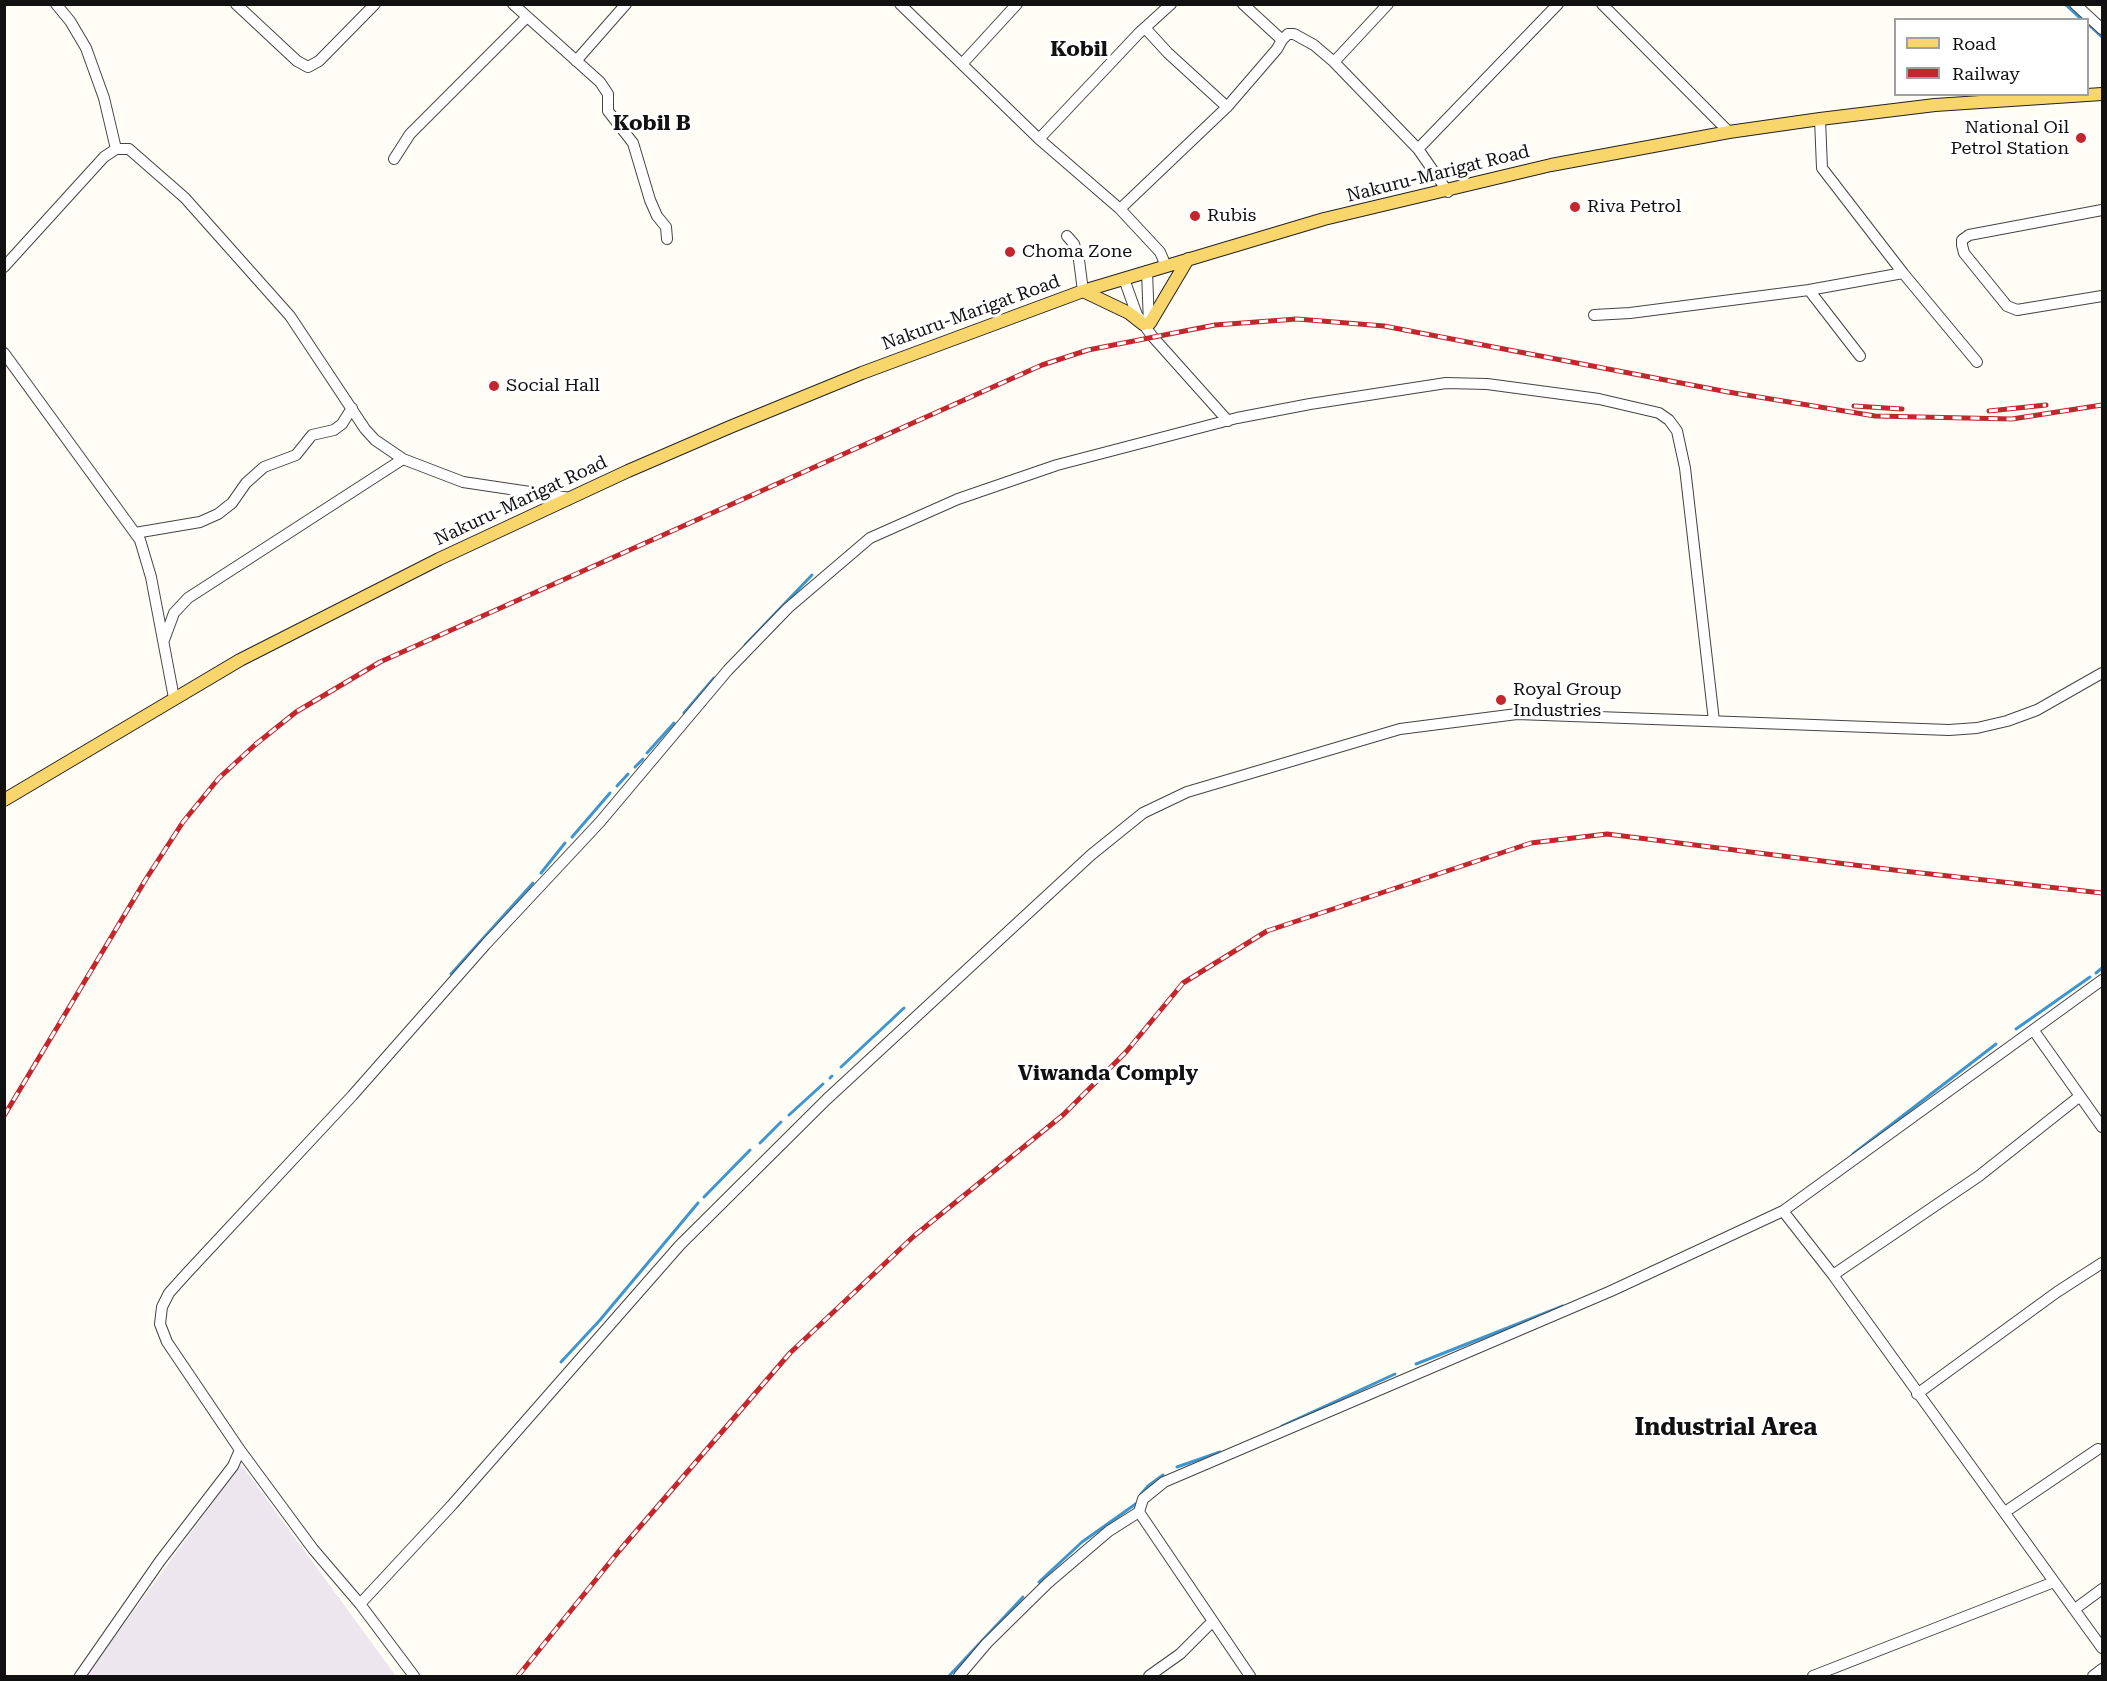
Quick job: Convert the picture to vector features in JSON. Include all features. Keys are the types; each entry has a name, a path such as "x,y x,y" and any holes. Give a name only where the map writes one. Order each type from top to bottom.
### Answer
{"main road":[{"name":"Nakuru-Marigat Road","path":"4,800 174,698 382,587 570,498 862,373 1083,291 1324,219 1448,192 1551,165 1730,132 1820,119 1935,105 2072,96"},
{"path":"1083,291 1129,313 1147,326 1188,259"}],"street":[{"path":"56,4 70,21 86,48 104,98 116,149"},
{"path":"236,4 297,62 308,67 319,61 375,4"},
{"path":"513,4 600,82 608,94 607,106 610,117 633,143 650,200 657,216 666,227 667,238"},
{"path":"576,61 626,4"},
{"path":"900,4 1039,139 1120,209 1160,252 1166,266"},
{"path":"962,63 1017,4"},
{"path":"1039,139 1133,40 1171,4"},
{"path":"1243,4 1282,40"},
{"path":"1334,62 1388,4"},
{"path":"1418,149 1558,4"},
{"path":"1602,4 1730,132"},
{"path":"2075,4 2103,28"},
{"path":"394,159 410,134 526,18"},
{"path":"1146,29 1168,53 1227,107"},
{"path":"1120,209 1227,107 1288,34 1294,34 1314,45 1334,62 1418,149 1448,192"},
{"path":"1820,119 1822,168 1903,273 1977,362"},
{"path":"4,267 104,157 116,149 129,149 185,198 290,316 375,440 403,459 463,482 570,498"},
{"path":"2103,210 1969,235 1962,240 1962,245 1964,253 2007,306 2017,310 2103,296"},
{"path":"1067,236 1074,244 1079,260 1083,291"},
{"path":"1147,271 1147,326"},
{"path":"1594,315 1630,313 1809,290 1903,273"},
{"path":"1124,279 1132,304 1147,326 1228,421"},
{"path":"1809,290 1860,357"},
{"path":"4,352 140,540 151,577 174,698"},
{"path":"414,1677 360,1604 313,1549 240,1450 167,1342 160,1324 162,1307 169,1293 352,1096 486,944 600,822 728,670 788,608 833,567 870,538 958,500 1036,471 1228,421 1310,404 1446,383 1487,384 1599,399 1663,415 1677,431 1686,468 1714,721"},
{"path":"135,532 200,522 218,514 232,503 246,483 264,467 296,455 312,435 334,430 342,424 352,408"},
{"path":"164,642 174,613 188,598 403,459"},
{"path":"360,1604 452,1505 680,1245 828,1099 1091,855 1143,813 1187,792 1400,729 1516,714 1949,730 1977,728 2007,721 2037,710 2103,673"},
{"path":"959,1677 987,1643 1065,1568 1109,1531 1139,1512 1143,1499 1164,1482 1611,1291 1783,1211 2103,980"},
{"path":"2034,1031 2103,1127"},
{"path":"1833,1275 1979,1176 2080,1096"},
{"path":"1783,1211 1833,1275 1917,1394 2006,1512 2054,1582 2103,1647"},
{"path":"1917,1394 2057,1292 2103,1263"},
{"path":"2006,1512 2098,1449"},
{"path":"80,1677 160,1562 233,1466 240,1450"},
{"path":"1139,1512 1211,1623 1250,1677"},
{"path":"1813,1677 2054,1582"},
{"path":"2075,1609 2103,1589"},
{"path":"1149,1677 1180,1654 1211,1623"},
{"path":"1833,1668 1842,1677"},
{"path":"2093,1677 2103,1669"}],"shaded area":[{"path":"241,1464 396,1676 86,1676"}],"waterway":[{"path":"2065,4 2080,18"},
{"path":"2089,25 2102,37"},
{"path":"745,645 812,575"},
{"path":"684,713 714,678"},
{"path":"647,753 674,723"},
{"path":"635,767 643,759"},
{"path":"617,786 628,774"},
{"path":"572,837 610,793"},
{"path":"541,873 565,843"},
{"path":"451,974 533,883"},
{"path":"2096,973 2102,968"},
{"path":"2016,1029 2090,977"},
{"path":"841,1067 904,1008"},
{"path":"1853,1154 1996,1044"},
{"path":"789,1115 823,1084"},
{"path":"760,1143 781,1122"},
{"path":"704,1197 750,1150"},
{"path":"561,1362 600,1320 698,1203"},
{"path":"1416,1364 1563,1306"},
{"path":"1282,1426 1395,1374"},
{"path":"1177,1467 1220,1452"},
{"path":"1141,1494 1163,1475"},
{"path":"1039,1582 1082,1542 1137,1503"},
{"path":"949,1676 1023,1597"}],"railway":[{"path":"4,1116 146,879 183,822 219,778 296,712 380,662 1042,365 1088,350 1215,325 1297,319 1384,326 1728,392 1875,416 2012,419 2102,405"},
{"path":"1989,411 2046,405"},
{"path":"1854,406 1902,409"},
{"path":"518,1676 619,1551 790,1353 914,1236 1063,1115 1126,1052 1183,983 1267,931 1531,843 1607,834 2102,893"}],"place":[{"name":"National Oil Petrol Station","path":"2081,138"},
{"name":"Riva Petrol","path":"1575,207"},
{"name":"Rubis","path":"1195,216"},
{"name":"Choma Zone","path":"1010,252"},
{"name":"Social Hall","path":"494,386"},
{"name":"Royal Group Industries","path":"1501,700"}],"district":[{"name":"Kobil","path":"1079,50"},
{"name":"Kobil B","path":"652,124"},
{"name":"Viwanda Comply","path":"1108,1074"},
{"name":"Industrial Area","path":"1726,1428"}]}
